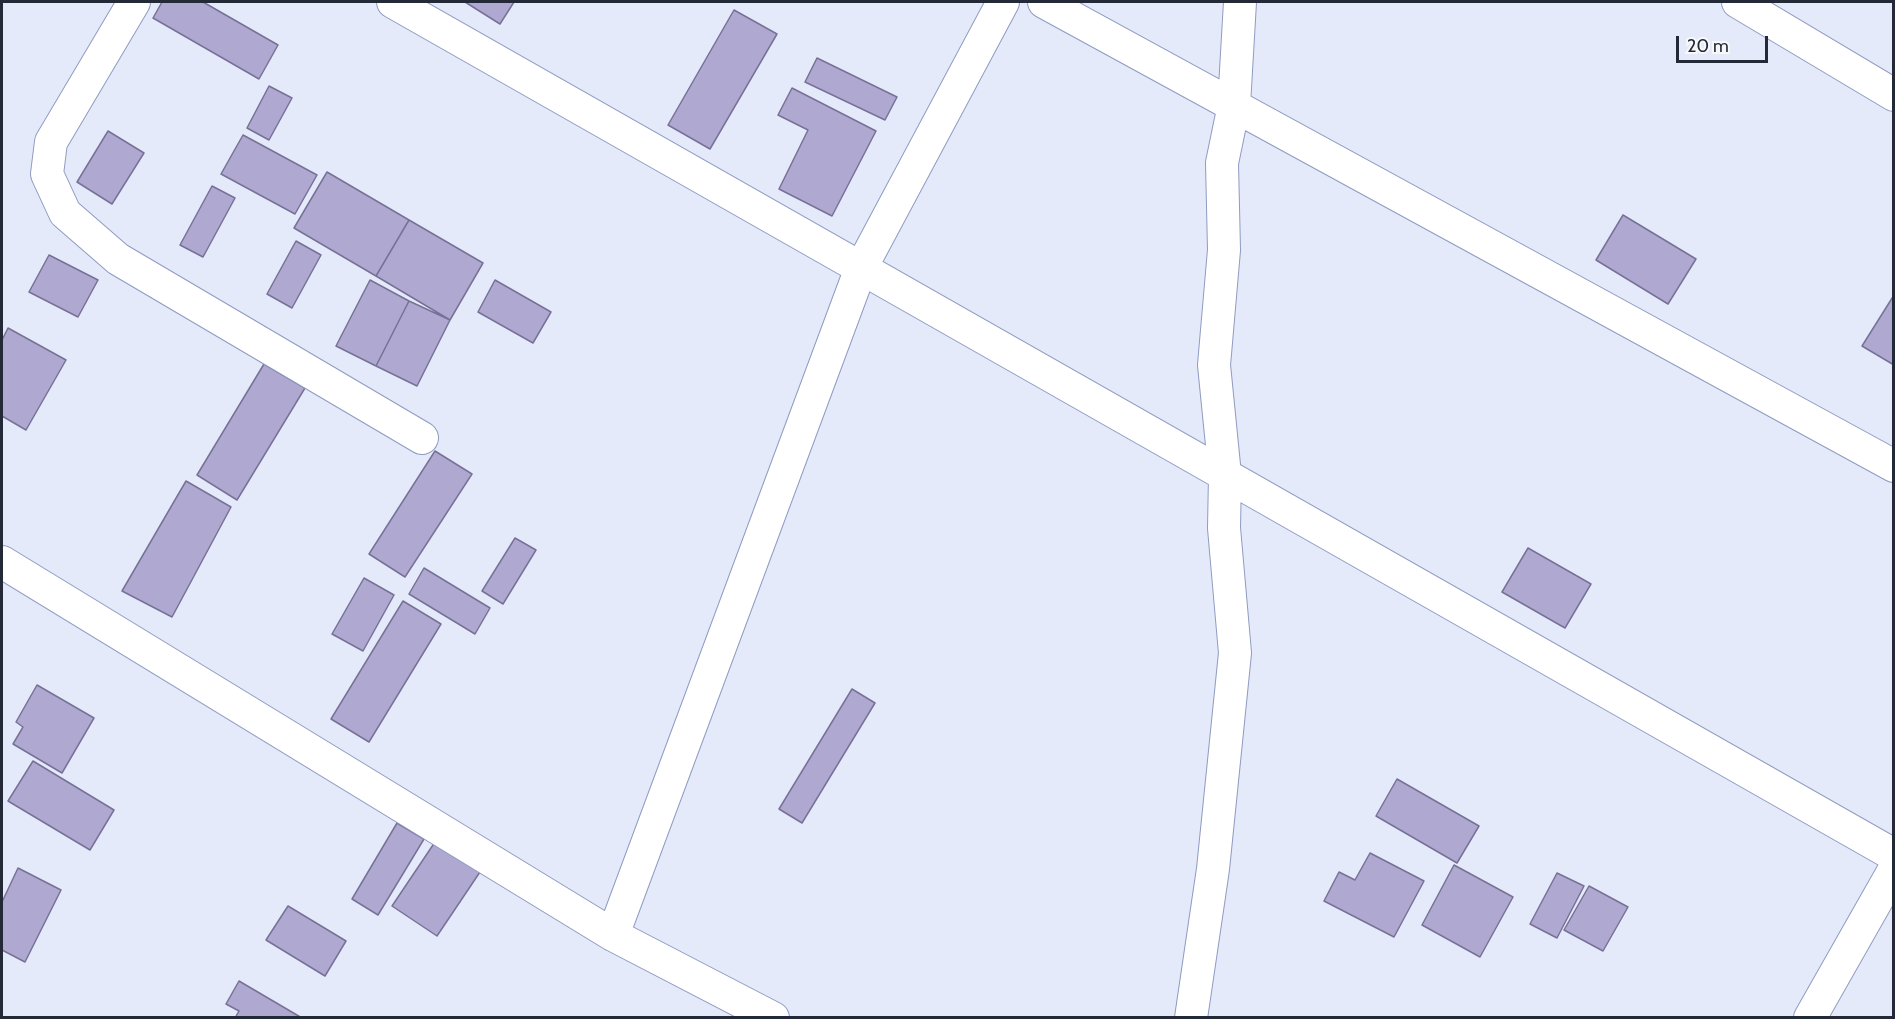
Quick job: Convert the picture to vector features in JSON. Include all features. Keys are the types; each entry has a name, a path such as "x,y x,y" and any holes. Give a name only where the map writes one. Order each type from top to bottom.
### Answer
{"street":[{"path":"134,2 51,142 47,174 65,213 118,259 422,438"},
{"path":"393,2 1893,855"},
{"path":"613,934 861,268 1004,2"},
{"path":"1044,2 1893,466"},
{"path":"1191,1017 1213,869 1235,653 1224,528 1225,475 1215,365 1224,250 1222,163 1234,105 1240,2"},
{"path":"1738,2 1893,95"},
{"path":"2,562 613,934 773,1017"},
{"path":"1810,1017 1893,870"}],"building":[{"path":"162,2 203,2 278,45 259,79 153,18"},
{"path":"465,2 514,2 500,24"},
{"path":"734,10 777,34 710,149 668,125"},
{"path":"817,58 897,97 885,120 805,82"},
{"path":"269,86 292,98 269,140 247,128"},
{"path":"792,88 876,131 832,216 779,189 808,130 778,115"},
{"path":"108,131 144,153 112,204 77,182"},
{"path":"243,135 317,175 295,214 221,174"},
{"path":"327,172 409,220 376,276 294,228"},
{"path":"212,186 235,198 203,257 180,245"},
{"path":"1623,215 1696,259 1668,304 1596,260"},
{"path":"409,220 483,263 450,320 376,276"},
{"path":"296,241 321,255 292,308 267,294"},
{"path":"49,255 98,280 78,317 29,292"},
{"path":"370,280 409,301 376,366 336,346"},
{"path":"495,280 551,312 533,343 478,312"},
{"path":"1894,295 1894,365 1862,346"},
{"path":"409,301 450,320 417,386 376,366"},
{"path":"8,328 66,360 26,430 2,416 2,340"},
{"path":"264,364 305,388 237,500 197,475"},
{"path":"435,451 472,474 405,577 369,554"},
{"path":"186,481 231,507 172,617 122,591"},
{"path":"515,538 536,550 503,604 482,591"},
{"path":"1528,548 1591,584 1565,628 1502,592"},
{"path":"424,568 490,608 475,634 409,594"},
{"path":"364,578 394,595 363,651 332,634"},
{"path":"403,601 441,624 369,742 331,719"},
{"path":"37,685 94,718 62,773 13,744 23,727 16,722"},
{"path":"852,689 875,703 802,823 779,809"},
{"path":"33,761 114,810 90,850 8,801"},
{"path":"1397,779 1479,826 1457,863 1376,816"},
{"path":"397,823 424,839 378,915 352,899"},
{"path":"437,839 482,869 437,936 392,906"},
{"path":"1370,853 1424,881 1394,937 1324,901 1339,872 1355,880"},
{"path":"1454,865 1513,897 1480,957 1422,925"},
{"path":"18,868 61,890 25,962 2,950 2,902"},
{"path":"1557,873 1584,886 1557,938 1530,924"},
{"path":"1589,886 1628,907 1603,951 1564,930"},
{"path":"288,906 346,941 325,976 266,940"},
{"path":"239,981 302,1018 235,1018 239,1011 226,1004"}]}
